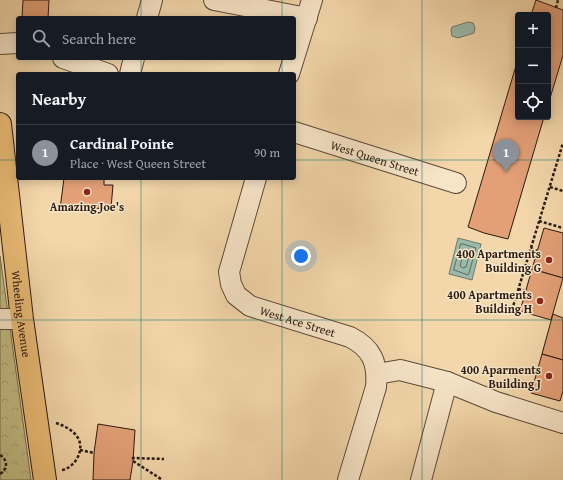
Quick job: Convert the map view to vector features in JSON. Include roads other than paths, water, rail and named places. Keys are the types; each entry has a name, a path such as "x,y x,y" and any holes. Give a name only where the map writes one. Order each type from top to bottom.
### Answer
{"main road":[{"name":"Wheeling Avenue","path":"0,124 22,319 53,475"}],"street":[{"path":"148,16 152,0"},
{"path":"214,0 309,9 296,51"},
{"path":"0,44 16,43"},
{"path":"69,60 102,72"},
{"path":"130,72 134,60"},
{"path":"290,72 293,60"},
{"name":"West Queen Street","path":"296,133 456,183"},
{"name":"West Ace Street","path":"255,180 231,263 231,284 236,295 250,306 350,337 357,341 370,354 375,364 377,374"},
{"path":"0,320 22,319"},
{"path":"348,480 376,387 377,374 400,370 447,382 496,402 563,423"},
{"path":"421,480 447,382"}],"water":[{"path":"468,22 473,23 475,28 474,33 458,38 452,36 452,27"},
{"path":"458,238 481,244 472,280 449,274"}],"place":[{"name":"Cardinal Pointe","path":"506,172"},
{"name":"Amazing Joe's","path":"87,192"},
{"name":"400 Apartments Building G","path":"549,260"},
{"name":"400 Apartments Building H","path":"540,301"},
{"name":"400 Aparments Building J","path":"549,376"}]}
